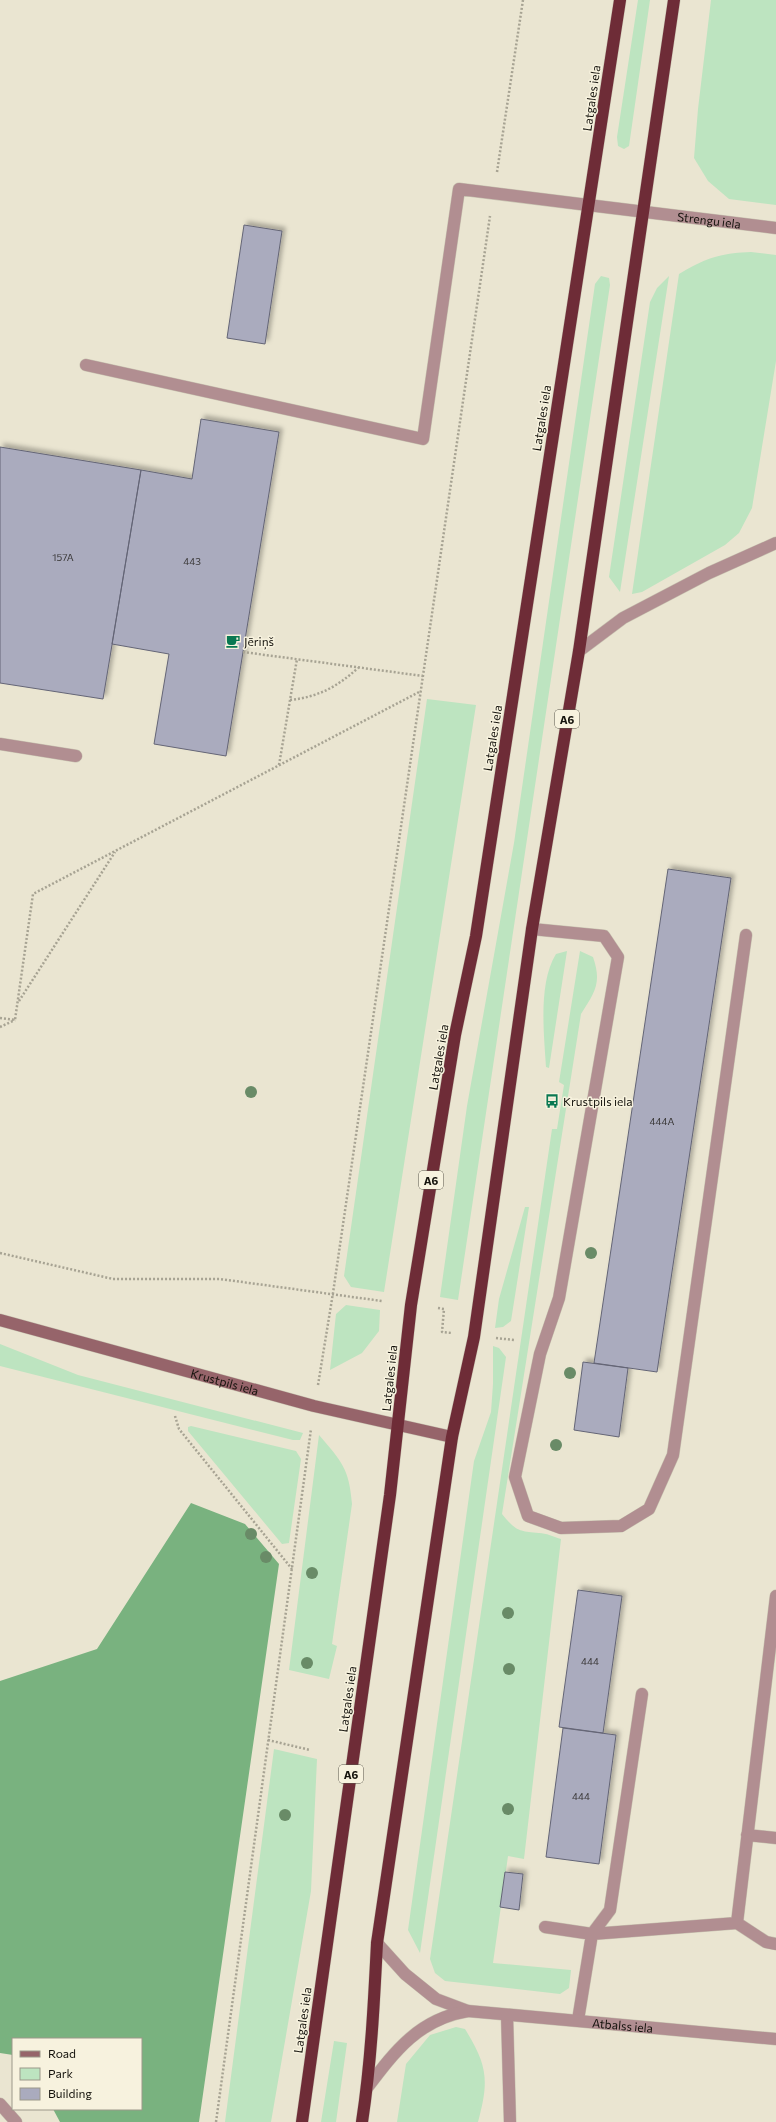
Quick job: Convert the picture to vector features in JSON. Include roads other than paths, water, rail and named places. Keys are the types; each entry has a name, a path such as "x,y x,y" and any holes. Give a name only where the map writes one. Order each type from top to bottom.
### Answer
{"highway":[{"name":"Latgales iela","path":"302,2122 390,1495 411,1305 455,1035 476,936 620,0"},
{"name":"A6","path":"362,2122 374,2015 377,1943 452,1436 474,1336 532,929 579,651 674,0"}],"street":[{"name":"Strengu iela","path":"86,365 423,439 458,189 776,228"},
{"path":"579,651 623,618 709,573 776,543"},
{"path":"0,744 76,756"},
{"path":"532,929 604,936 618,957 559,1298 540,1354 516,1478 528,1516 562,1528 621,1526 649,1509 673,1455 746,935"},
{"name":"Krustpils iela","path":"0,1320 314,1406 452,1436"},
{"path":"737,1922 776,1596"},
{"path":"578,2020 592,1934 610,1910 642,1694"},
{"path":"748,1835 776,1838"},
{"path":"545,1927 592,1934 737,1922 766,1942 776,1944"},
{"name":"Atbalss iela","path":"377,1943 405,1974 436,1999 468,2011 507,2016 578,2020 776,2039"},
{"name":"Atbalss iela","path":"367,2088 393,2053 408,2038 427,2026 456,2013 468,2011"},
{"path":"507,2016 510,2122"},
{"path":"0,2104 16,2122"}],"place":[{"name":"Jēriņš","path":"233,641"},
{"name":"Krustpils iela","path":"552,1101"}]}
